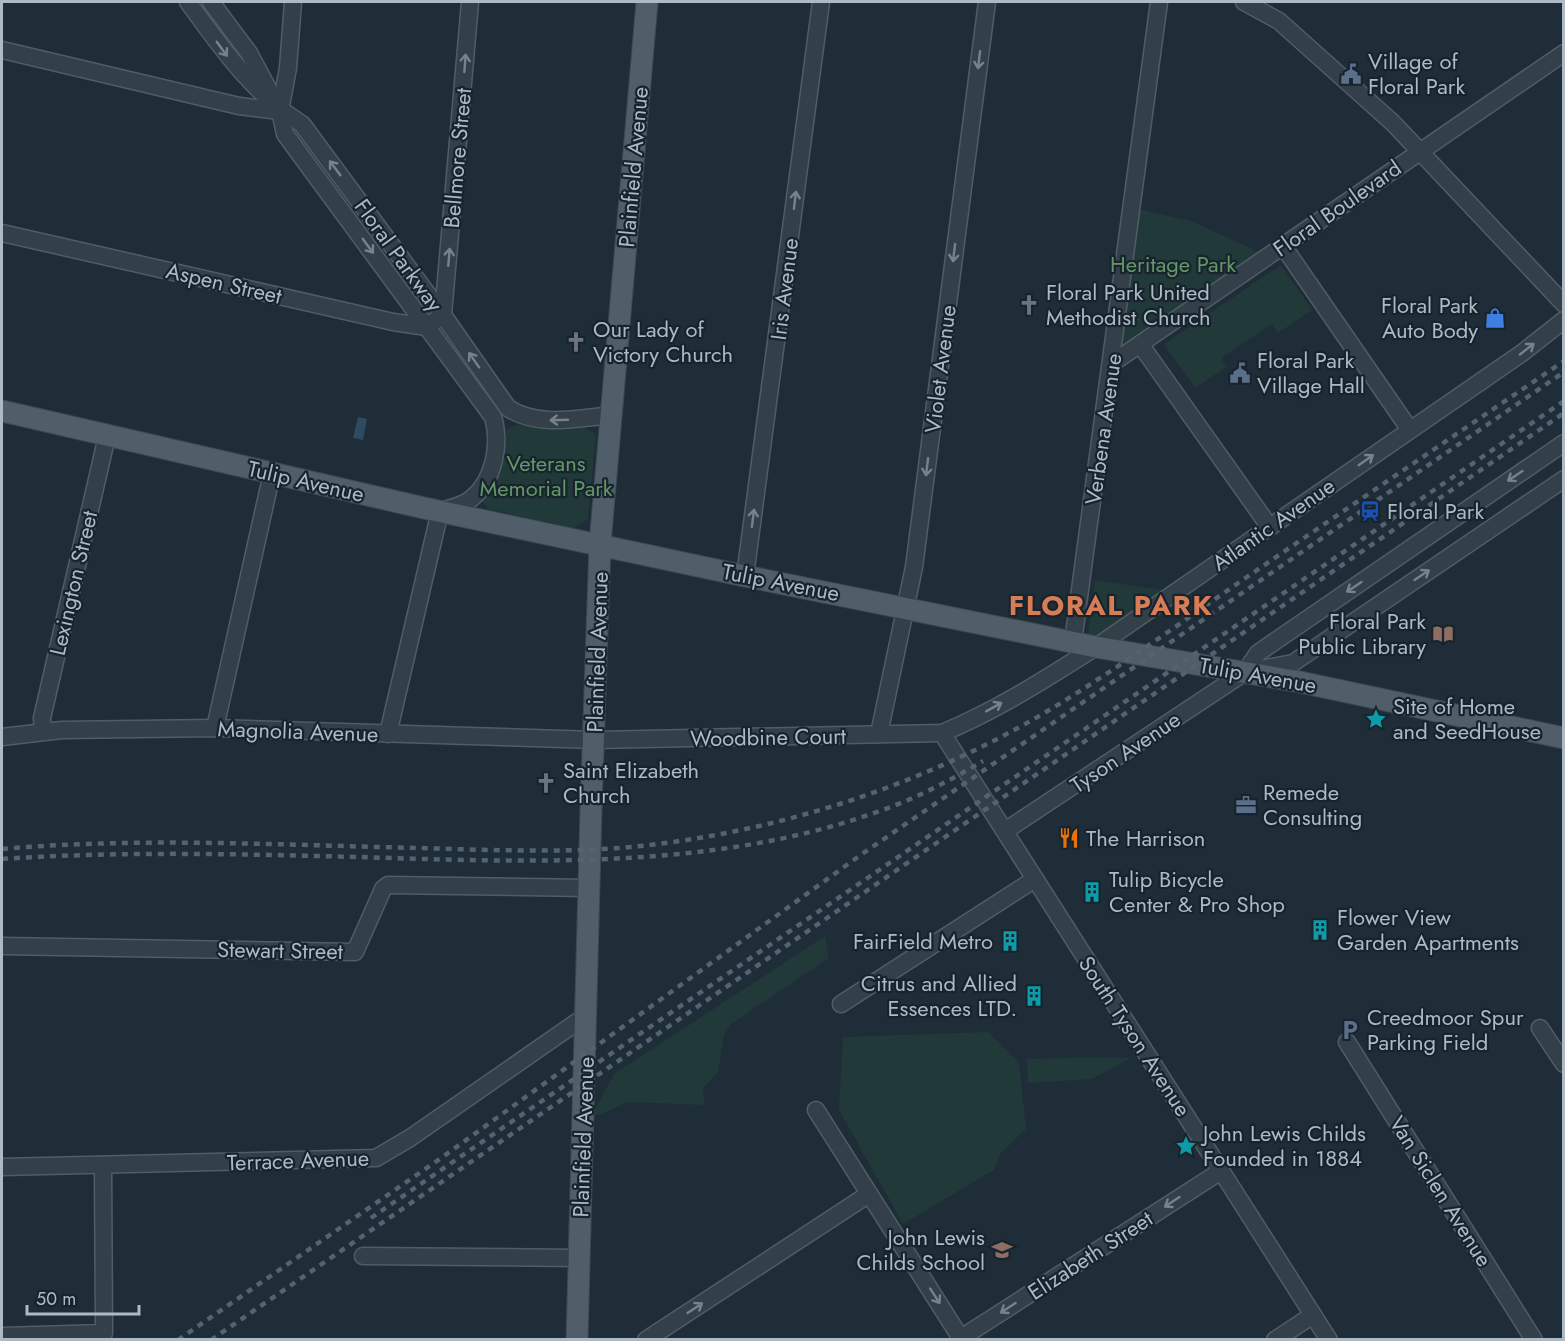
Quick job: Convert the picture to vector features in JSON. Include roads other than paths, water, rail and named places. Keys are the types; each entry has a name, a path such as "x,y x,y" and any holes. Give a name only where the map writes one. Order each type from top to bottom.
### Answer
{"main road":[{"name":"Plainfield Avenue","path":"577,1340 600,544 647,2"},
{"name":"Tulip Avenue","path":"2,411 440,511 745,576 1096,647 1312,684 1563,738"}],"street":[{"name":"Floral Parkway","path":"188,2 232,63 280,111 302,124 443,315 508,408"},
{"name":"Floral Parkway","path":"212,2 249,53 280,111 285,134 493,417"},
{"path":"2,50 239,106 280,111 288,68 293,2"},
{"name":"Bellmore Street","path":"443,315 470,2"},
{"name":"Iris Avenue","path":"745,576 821,2"},
{"name":"Violet Avenue","path":"879,734 914,567 987,2"},
{"name":"Verbena Avenue","path":"1074,642 1159,2"},
{"path":"1244,2 1279,21 1393,123 1563,304"},
{"name":"Floral Boulevard","path":"1111,364 1563,53"},
{"path":"342,211 358,199"},
{"name":"Aspen Street","path":"2,233 393,322 427,327"},
{"path":"1283,246 1410,429"},
{"path":"427,327 443,315"},
{"name":"Atlantic Avenue","path":"942,733 1054,674 1096,647 1522,352 1563,320"},
{"path":"1140,344 1269,526"},
{"path":"388,734 440,511 471,499 484,484 496,450 493,417 508,408 516,413 544,420 612,416"},
{"name":"Lexington Street","path":"43,731 42,718 107,436"},
{"path":"1245,672 1258,653 1563,443"},
{"path":"215,728 272,473"},
{"path":"1245,672 1293,663 1563,478"},
{"name":"Tyson Avenue","path":"1005,831 1245,672"},
{"name":"Magnolia Avenue","path":"2,737 43,731 215,728 595,740"},
{"name":"Woodbine Court","path":"595,740 942,733"},
{"name":"South Tyson Avenue","path":"942,733 1329,1340"},
{"path":"841,1004 1035,879"},
{"name":"Stewart Street","path":"2,946 355,952 383,889 388,885 589,888"},
{"name":"Terrace Avenue","path":"2,1167 376,1158 410,1138 587,1015"},
{"path":"1540,1028 1563,1064"},
{"name":"Van Siclen Avenue","path":"1347,1042 1534,1340"},
{"path":"816,1110 961,1339"},
{"path":"2,1336 104,1333 103,1165"},
{"name":"Elizabeth Street","path":"961,1339 1221,1171"},
{"path":"646,1340 869,1194"},
{"path":"363,1256 580,1258"},
{"path":"1275,1340 1313,1315"}],"water":[{"path":"358,417 367,419 363,440 353,438"}],"railway":[{"path":"2,849 106,843 498,850 605,849 737,831 840,804 939,767 1062,703 1564,361"},
{"path":"178,1340 444,1156 862,854 1564,372"},
{"path":"371,1218 1564,401"},
{"path":"211,1340 1564,413"},
{"path":"2,859 180,854 549,860 614,859 678,854 742,846 804,833 865,816 926,792 983,761"}],"place":[{"name":"Village of Floral Park","path":"1351,74"},
{"name":"Floral Park United Methodist Church","path":"1029,305"},
{"name":"Floral Park Auto Body","path":"1495,318"},
{"name":"Our Lady of Victory Church","path":"576,342"},
{"name":"Floral Park Village Hall","path":"1240,373"},
{"name":"Floral Park","path":"1370,511"},
{"name":"Floral Park Public Library","path":"1443,634"},
{"name":"Site of Home and SeedHouse","path":"1376,719"},
{"name":"Saint Elizabeth Church","path":"546,783"},
{"name":"Remede Consulting","path":"1246,805"},
{"name":"The Harrison","path":"1069,838"},
{"name":"Tulip Bicycle Center & Pro Shop","path":"1092,892"},
{"name":"Flower View Garden Apartments","path":"1320,930"},
{"name":"FairField Metro","path":"1010,941"},
{"name":"Citrus and Allied Essences LTD.","path":"1034,996"},
{"name":"Creedmoor Spur Parking Field","path":"1350,1030"},
{"name":"John Lewis Childs Founded in 1884","path":"1186,1146"},
{"name":"John Lewis Childs School","path":"1002,1250"}],"district":[{"name":"FLORAL PARK","path":"1111,605"}],"park label":[{"name":"Heritage Park","path":"1173,264"},
{"name":"Veterans Memorial Park","path":"546,476"}]}
